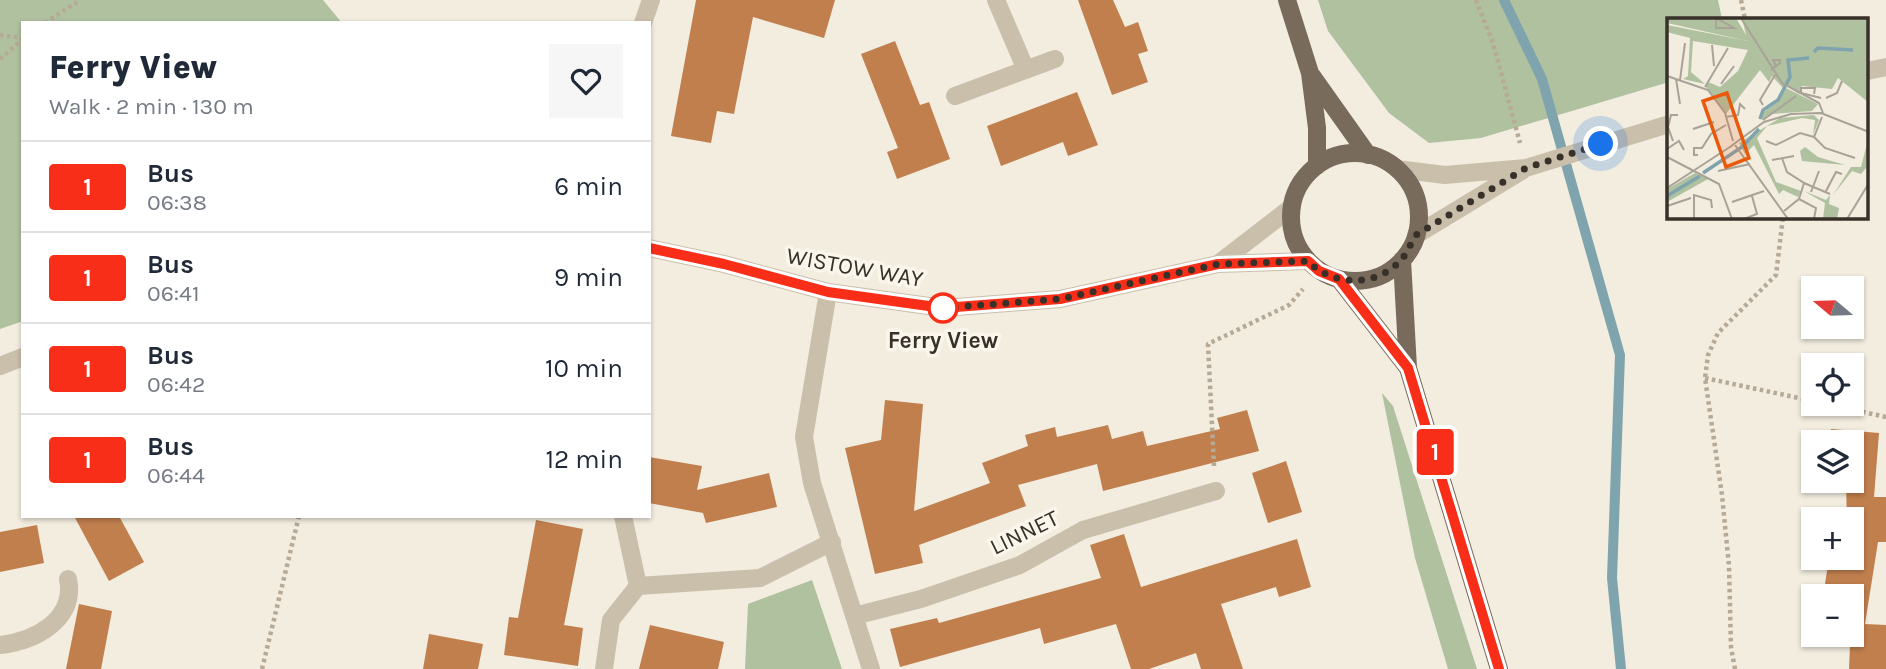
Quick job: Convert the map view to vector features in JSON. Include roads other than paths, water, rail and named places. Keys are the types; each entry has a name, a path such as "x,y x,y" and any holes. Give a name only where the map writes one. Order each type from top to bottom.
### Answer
{"main road":[{"path":"1287,0 1310,73 1317,128 1317,166"},
{"path":"1310,73 1368,155"},
{"path":"1350,153 1368,155 1397,169 1414,194 1418,214 1416,235 1402,260 1389,271 1356,281 1339,279 1314,266 1297,245 1292,226 1292,206 1305,177 1317,166 1333,157 1350,153"},
{"path":"1402,260 1408,368 1499,669"},
{"path":"1339,279 1408,368"}],"street":[{"path":"644,21 651,0"},
{"path":"996,0 1026,70"},
{"path":"955,96 1055,59"},
{"path":"1868,71 1886,67"},
{"path":"1397,169 1445,175 1526,168 1667,125"},
{"path":"1416,235 1526,168"},
{"name":"WISTOW WAY","path":"1218,264 1292,206"},
{"name":"WISTOW WAY","path":"651,248 724,264 828,292 943,308 1047,300 1218,264 1314,266"},
{"path":"828,292 804,437 812,483 871,669"},
{"path":"0,366 21,359"},
{"name":"LINNET","path":"854,616 921,599 1020,565 1083,530 1216,491"},
{"path":"623,518 638,586"},
{"path":"604,669 611,620 638,586 760,578 832,542"},
{"path":"0,645 28,640 48,630 66,607 70,592 68,579"}],"waterway":[{"path":"1504,0 1542,79 1620,355 1612,578 1621,669"}],"place":[{"name":"Ferry View","path":"943,308"}]}
